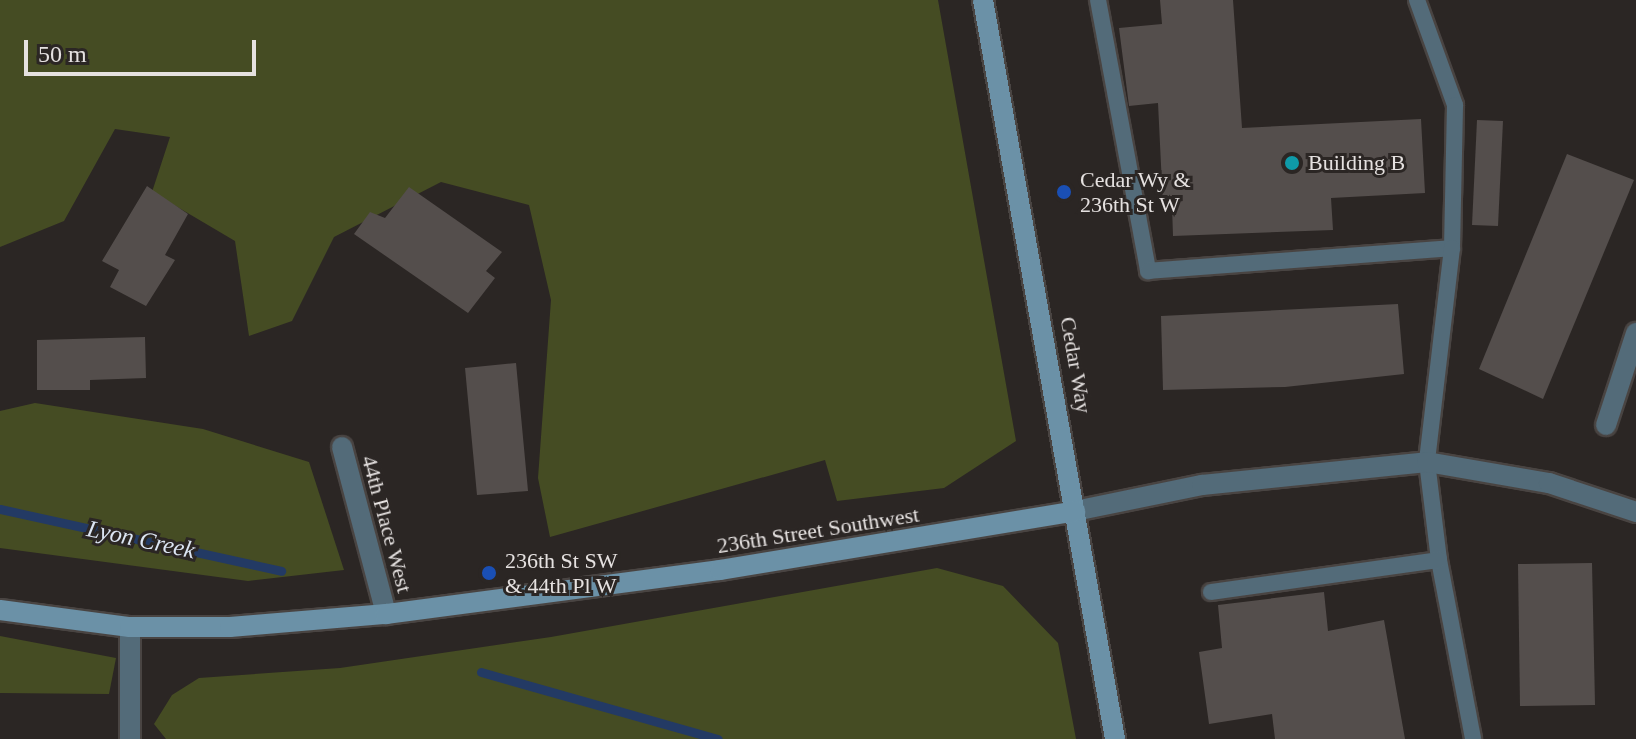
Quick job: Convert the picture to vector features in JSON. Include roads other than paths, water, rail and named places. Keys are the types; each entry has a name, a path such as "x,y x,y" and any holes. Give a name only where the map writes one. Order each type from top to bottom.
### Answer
{"main road":[{"name":"Cedar Way","path":"983,0 1115,739"},
{"name":"236th Street Southwest","path":"0,610 130,627 230,627 386,614 720,570 1075,511"}],"street":[{"path":"1606,425 1636,333"},
{"name":"44th Place West","path":"342,447 386,614"},
{"name":"236th Street Southwest","path":"1075,511 1202,485 1427,462 1549,483 1636,512"},
{"path":"130,627 130,739"}],"lane":[{"path":"1098,0 1148,271 1452,248"},
{"path":"1417,0 1455,105 1452,248 1427,462 1439,560 1473,739"},
{"path":"1211,592 1439,560"}],"waterway":[{"name":"Lyon Creek","path":"0,509 281,571"},
{"name":"Lyon Creek","path":"481,672 718,739"}],"place":[{"name":"Building B","path":"1292,163"},
{"name":"Cedar Wy & 236th St W","path":"1064,192"},
{"name":"236th St SW & 44th Pl W","path":"489,573"}]}
